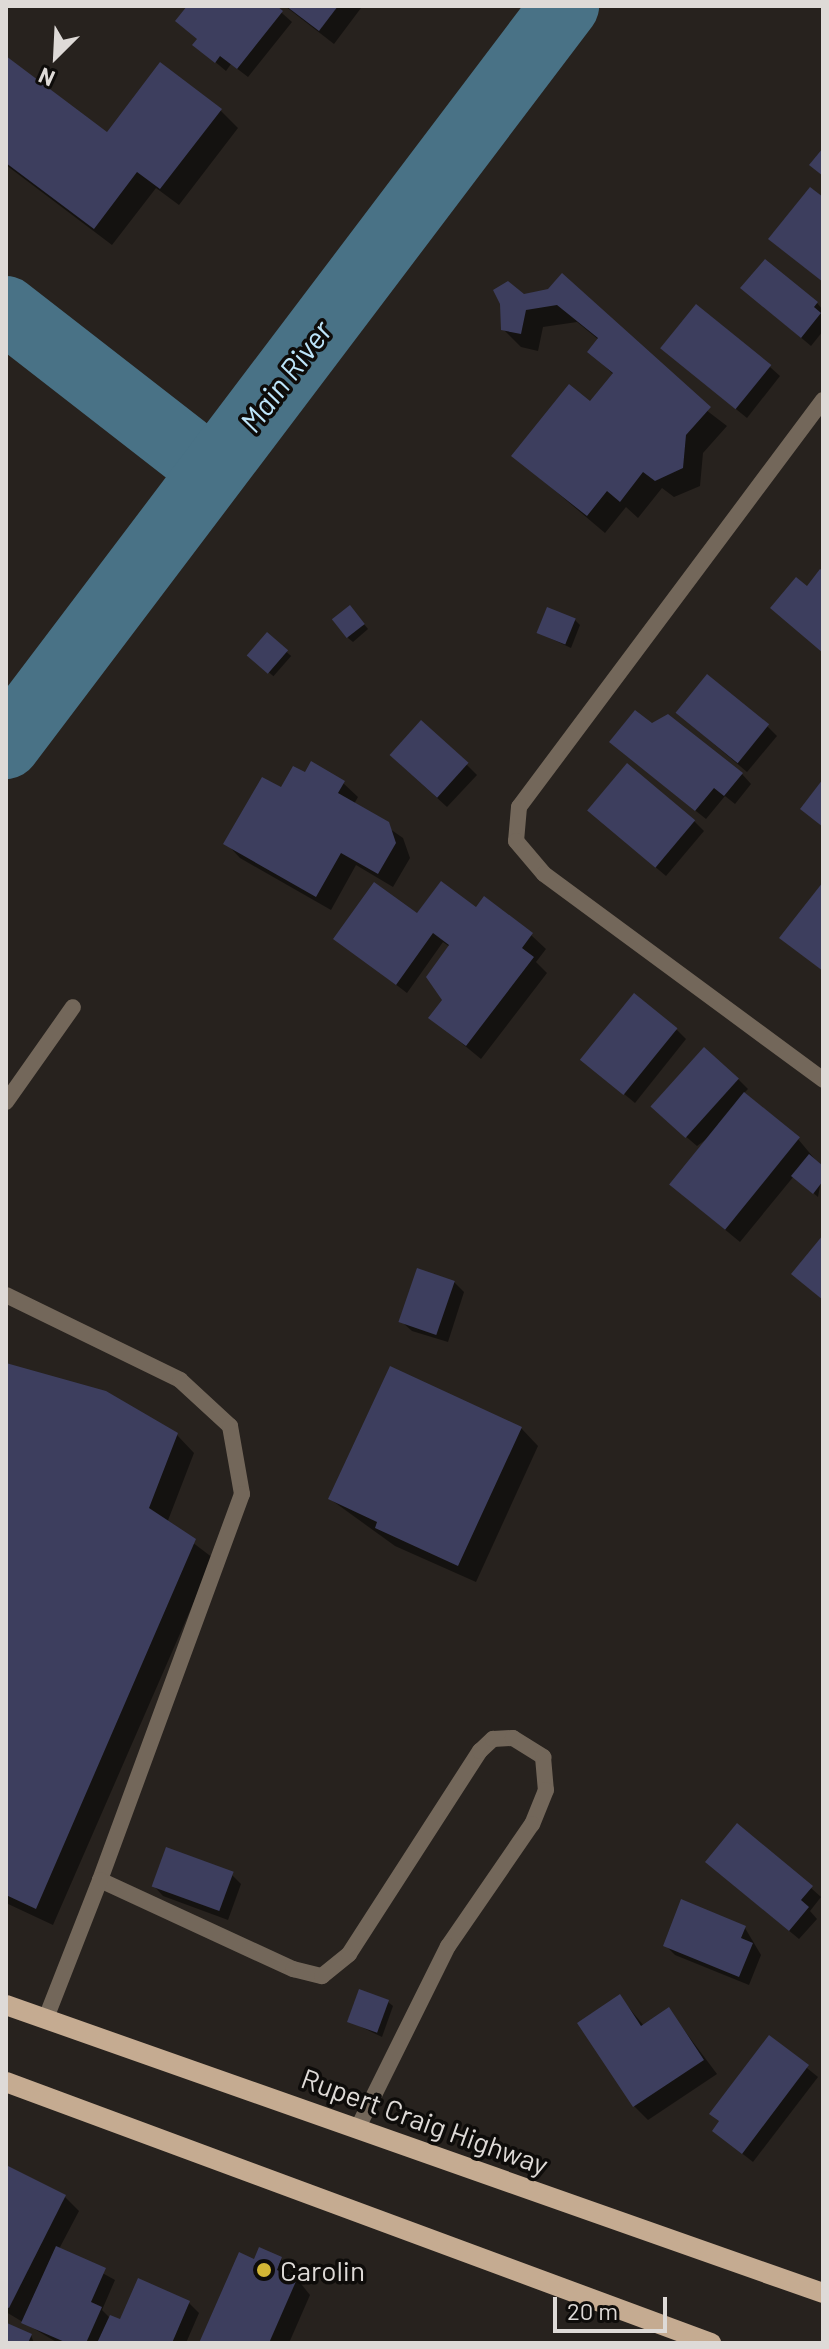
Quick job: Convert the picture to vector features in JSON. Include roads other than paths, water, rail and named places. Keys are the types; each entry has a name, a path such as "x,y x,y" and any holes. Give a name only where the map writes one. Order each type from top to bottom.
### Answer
{"main road":[{"name":"Rupert Craig Highway","path":"6,2005 823,2293"},
{"path":"6,2082 711,2343"}],"street":[{"path":"822,1078 544,874 516,841 519,807 823,400"},
{"path":"6,1102 73,1007"},
{"path":"6,1295 180,1380 230,1426 242,1494 46,2018"},
{"path":"100,1880 293,1969 322,1976 349,1954 480,1751 493,1739 513,1738 543,1757 546,1790 532,1824 448,1946 358,2127"}],"waterway":[{"name":"Main River","path":"6,745 565,6"},
{"path":"6,310 213,471"}],"place":[{"name":"Carolin","path":"264,2270"}]}
